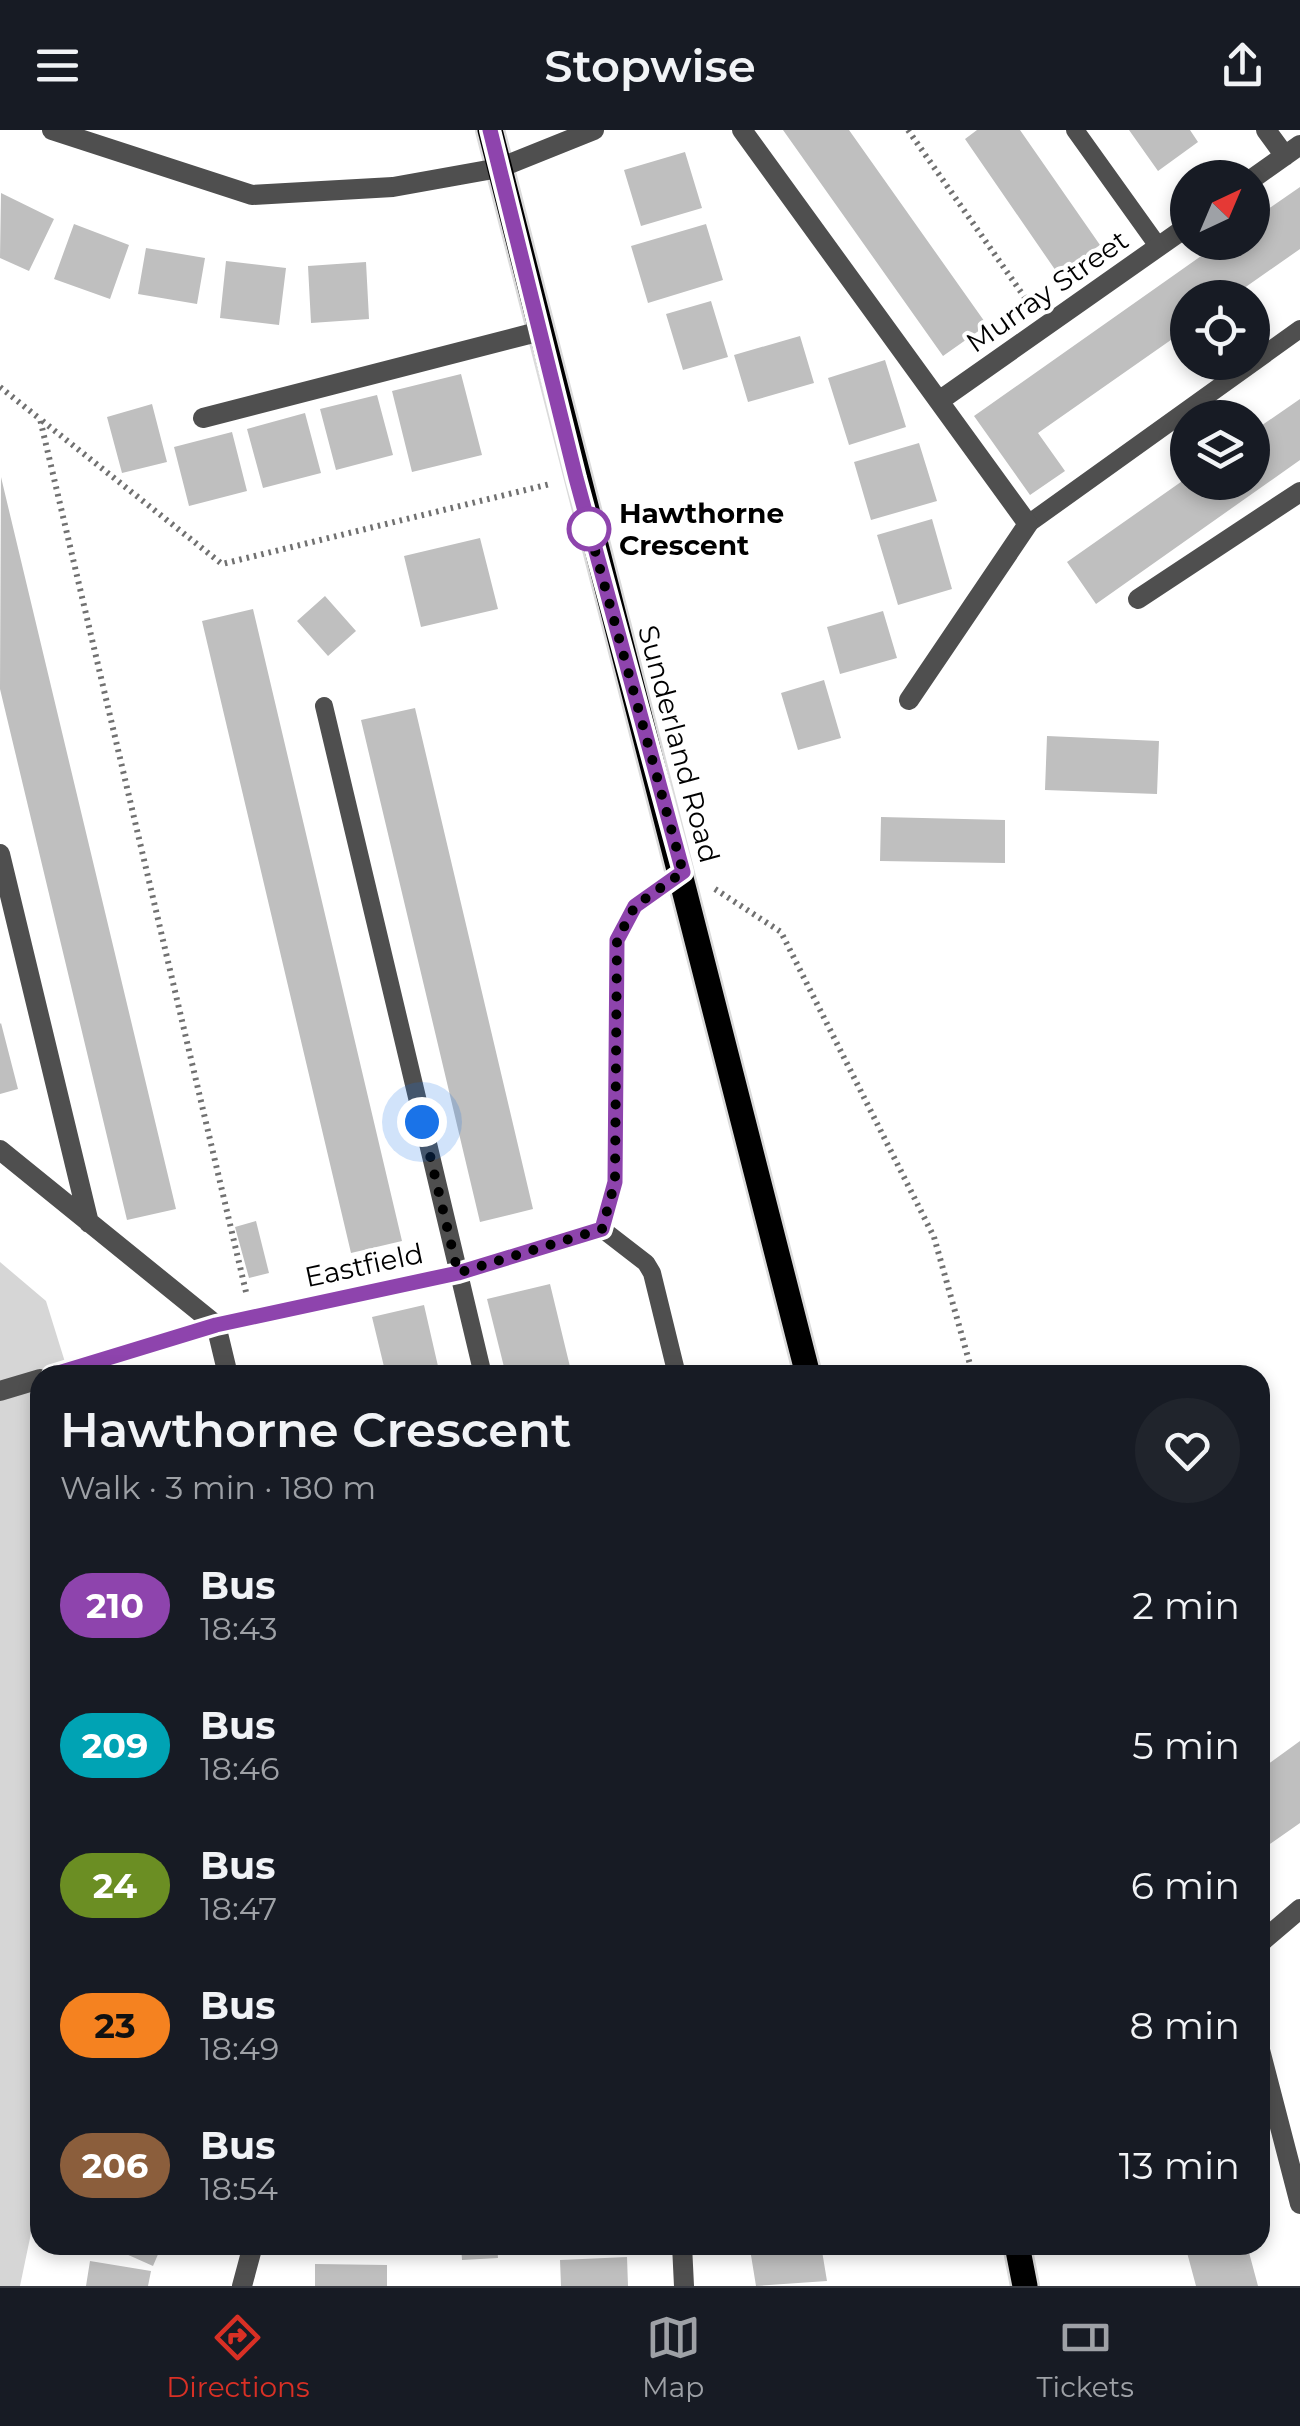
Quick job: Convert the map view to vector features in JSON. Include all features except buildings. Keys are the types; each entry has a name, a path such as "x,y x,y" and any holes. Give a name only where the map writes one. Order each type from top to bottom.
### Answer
{"main road":[{"name":"Sunderland Road","path":"490,130 576,478 683,872 806,1365"},
{"path":"1019,2255 1025,2286"}],"street":[{"path":"52,130 252,194 393,187 499,168 594,130"},
{"path":"742,130 1028,524 909,700"},
{"path":"1266,130 1293,151 1270,167"},
{"name":"Murray Street","path":"939,401 1170,238"},
{"path":"203,418 542,331"},
{"path":"1138,599 1300,492"},
{"path":"0,854 89,1223"},
{"path":"602,1229 615,1182 617,940 635,906 683,872"},
{"path":"0,1150 216,1325 226,1365"},
{"name":"Eastfield","path":"85,1365 216,1325 458,1273 602,1229"},
{"path":"0,1391 30,1382"},
{"path":"1270,1934 1300,1909"},
{"path":"1270,2088 1300,2204"},
{"path":"242,2286 251,2255"},
{"path":"682,2255 684,2286"}],"lane":[{"path":"1075,130 1158,246"},
{"path":"1028,524 1300,330"},
{"path":"324,706 481,1365"},
{"path":"602,1229 646,1262 652,1273 675,1365"}],"path":[{"path":"908,130 1045,326"},
{"path":"0,387 222,564 576,478"},
{"path":"40,419 252,1317"},
{"path":"683,872 781,932 934,1237 970,1365"}],"shaded area":[{"path":"0,1262 46,1301 66,1365 30,1365 30,2238 20,2286 0,2286"}],"bus line":[{"name":"210","path":"85,1365 216,1325 458,1273 602,1229 615,1182 617,940 635,906 683,872 576,478 490,130"}],"place":[{"name":"Hawthorne Crescent","path":"589,529"}],"route":[{"path":"422,1122 458,1273 602,1229 615,1182 617,940 635,906 683,872 585,514 589,529"}]}
